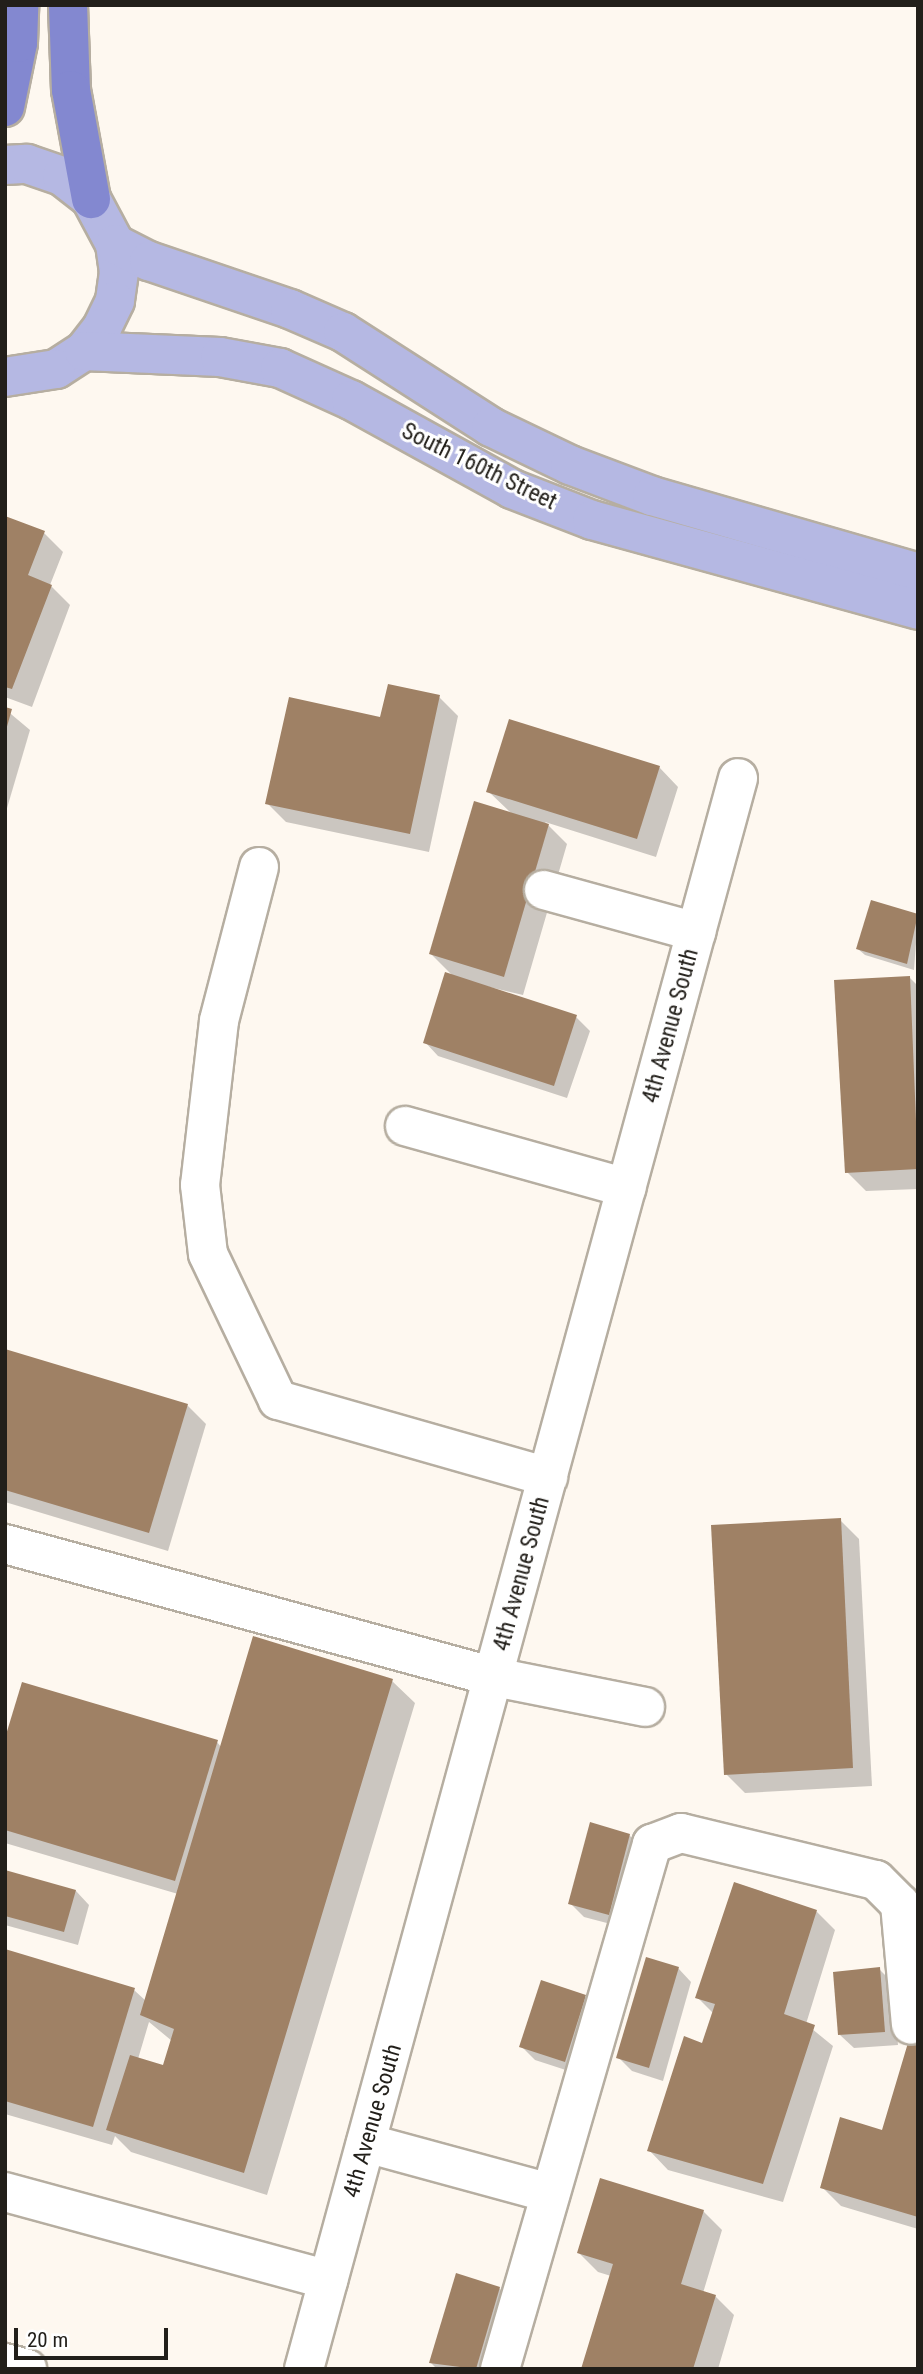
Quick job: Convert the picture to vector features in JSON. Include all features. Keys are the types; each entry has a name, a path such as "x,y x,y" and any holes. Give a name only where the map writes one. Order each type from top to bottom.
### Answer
{"highway":[{"path":"5,107 19,43 19,5"},
{"path":"68,5 71,90 91,199"}],"main road":[{"path":"5,165 27,164 62,176 91,199 116,244 119,272 115,301 102,328 84,351 56,369 5,377"},
{"name":"South 160th Street","path":"116,244 180,274 290,309 343,332 491,427 570,465 652,496 903,569"},
{"name":"South 160th Street","path":"84,351 219,357 280,368 351,400 512,489 592,520 906,606"}],"street":[{"name":"4th Avenue South","path":"304,2369 495,1677 738,778"},
{"path":"259,867 217,1034 200,1185 208,1254 214,1267 278,1400 548,1477"},
{"path":"544,890 696,932"},
{"path":"405,1126 627,1188"},
{"path":"5,1544 495,1677 645,1707"},
{"path":"500,2369 652,1844 681,1833 876,1880 900,1904 911,2025"},
{"path":"366,2143 550,2193"},
{"path":"5,2192 328,2280"},
{"path":"5,2363 27,2369"}],"building":[{"path":"5,516 45,531 28,575 52,585 12,689 5,687"},
{"path":"388,684 440,695 410,834 265,804 289,697 380,717"},
{"path":"5,707 12,709 6,730 5,730"},
{"path":"509,719 660,766 637,839 486,792"},
{"path":"474,801 549,824 504,977 429,954"},
{"path":"871,900 918,914 907,964 856,949"},
{"path":"445,972 577,1015 554,1086 423,1043"},
{"path":"910,976 918,1169 845,1173 834,980"},
{"path":"5,1349 188,1404 149,1533 5,1490"},
{"path":"841,1518 853,1768 724,1775 711,1525"},
{"path":"253,1636 393,1679 244,2173 106,2130 130,2055 163,2065 174,2029 140,2015"},
{"path":"22,1682 218,1740 175,1881 5,1830 5,1738"},
{"path":"590,1822 630,1834 609,1915 568,1904"},
{"path":"5,1870 76,1890 64,1932 5,1916"},
{"path":"734,1882 817,1910 784,2014 815,2025 763,2184 647,2151 684,2036 702,2043 715,2004 695,1998"},
{"path":"5,1949 135,1988 93,2127 5,2101"},
{"path":"646,1957 679,1967 649,2068 616,2058"},
{"path":"880,1967 885,2032 838,2035 833,1972"},
{"path":"541,1980 586,1995 565,2062 519,2047"},
{"path":"913,2026 918,2027 918,2217 820,2188 840,2117 882,2130"},
{"path":"600,2178 704,2210 681,2284 716,2295 693,2369 581,2369 613,2264 577,2253"},
{"path":"456,2273 500,2287 476,2369 429,2363"}]}
